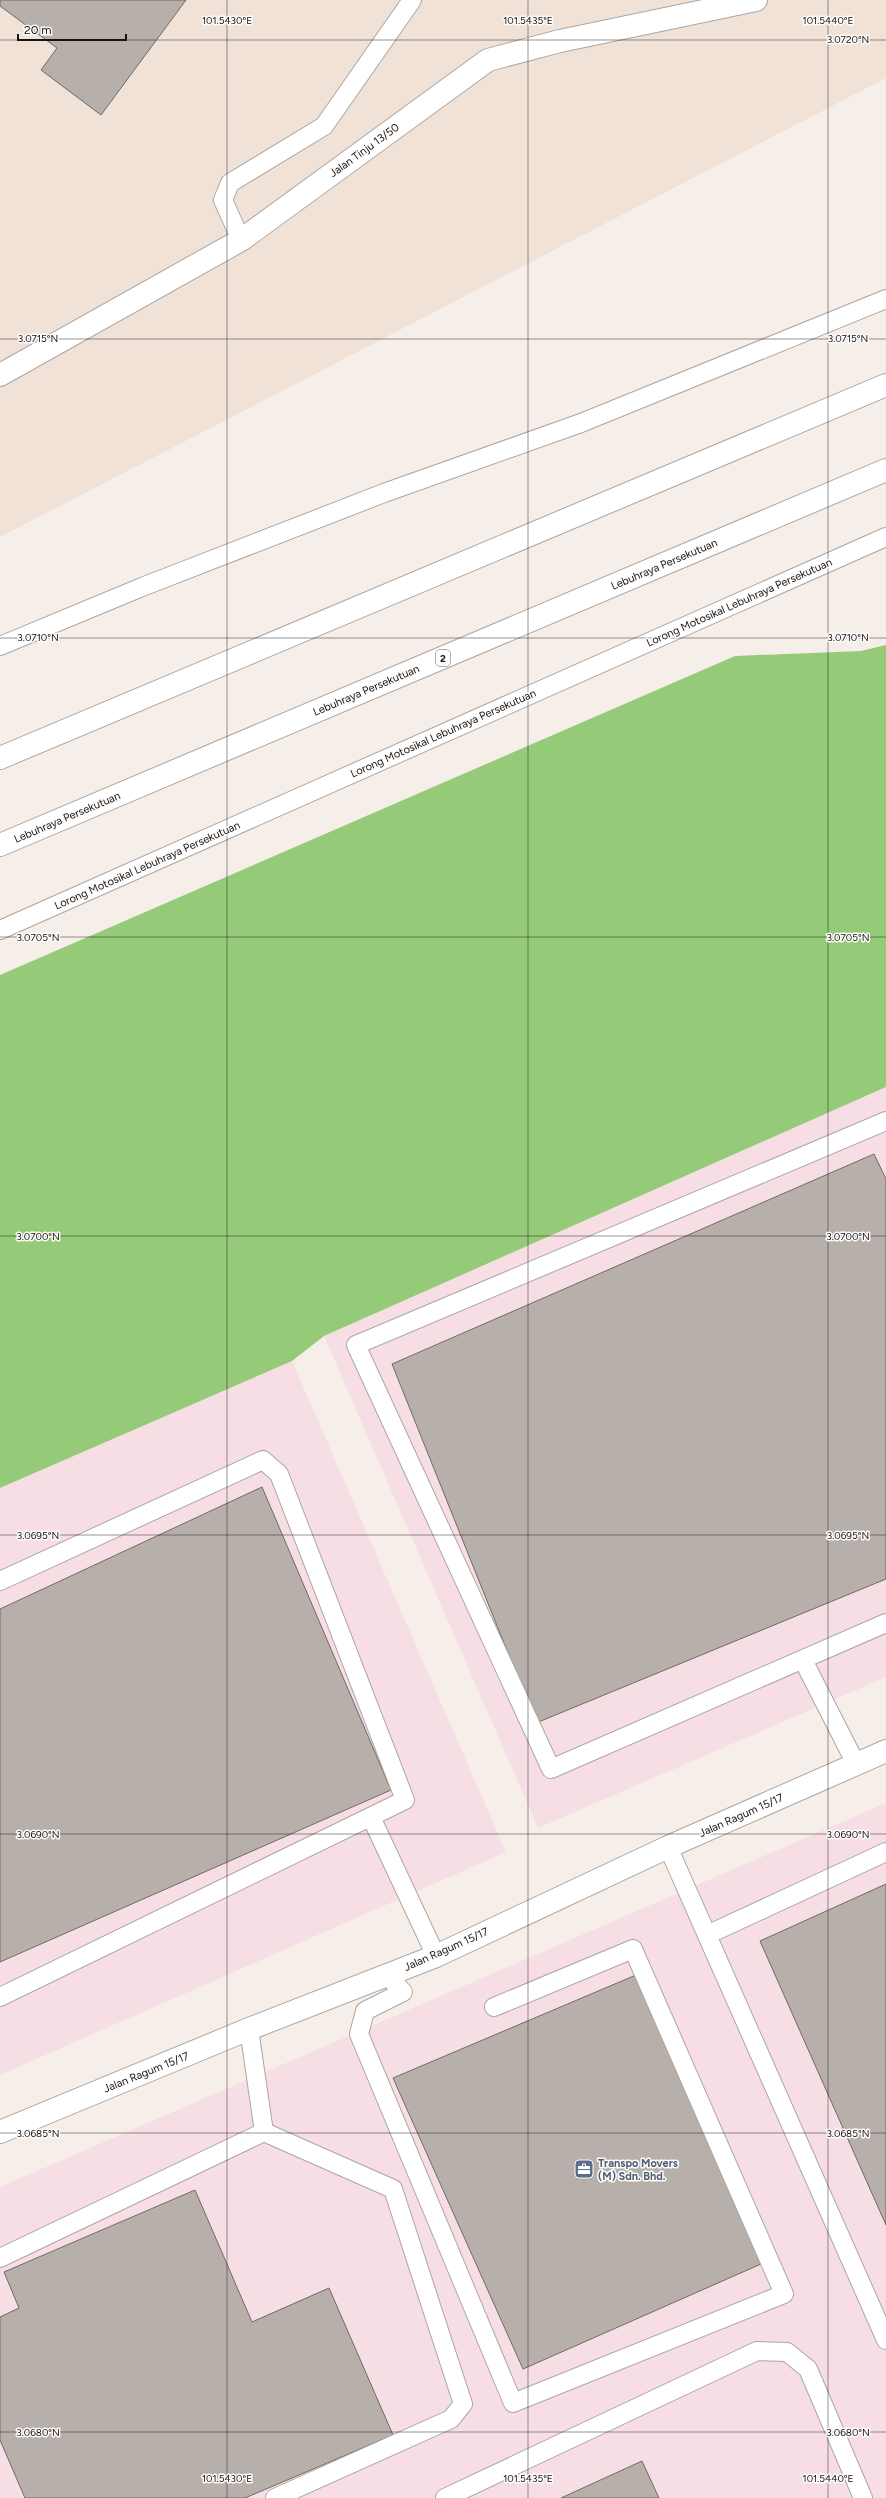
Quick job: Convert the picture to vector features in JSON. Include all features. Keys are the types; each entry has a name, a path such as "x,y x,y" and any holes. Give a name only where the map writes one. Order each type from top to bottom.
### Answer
{"main road":[{"name":"Jalan Tinju 13/50","path":"0,375 241,240 488,60 560,41 756,0"},
{"path":"0,758 886,386"},
{"name":"Lebuhraya Persekutuan","path":"0,845 886,470"},
{"name":"Jalan Ragum 15/17","path":"0,2132 249,2029 436,1956 668,1847 886,1751"}],"lane":[{"path":"241,240 223,200 230,183 324,126 412,0"},
{"path":"0,646 142,587 384,493 581,423 886,299"},
{"name":"Lorong Motosikal Lebuhraya Persekutuan","path":"0,930 886,536"},
{"path":"886,1121 356,1345 551,1769 886,1623"},
{"path":"0,1581 263,1460 279,1474 405,1800 0,1997"},
{"path":"803,1660 856,1764"},
{"path":"371,1817 436,1956"},
{"path":"668,1847 886,2340"},
{"path":"707,1935 886,1852"},
{"path":"387,1975 403,1992 365,2011 359,2034 512,2403 784,2294 633,1949 494,2007"},
{"path":"249,2029 264,2132"},
{"path":"0,2258 264,2132 393,2189 463,2404 451,2419 275,2498"},
{"path":"445,2498 757,2351 787,2352 808,2369 863,2498"}],"shaded area":[{"path":"0,0 886,0 886,78 0,537"},
{"path":"886,1087 886,1677 538,1828 324,1336"},
{"path":"292,1361 506,1852 0,2075 0,1488"},
{"path":"886,1803 886,2498 0,2498 0,2187"}],"green space":[{"path":"886,645 886,1087 324,1336 292,1361 0,1488 0,975 735,656 861,651"}],"building":[{"path":"0,0 186,0 101,115 41,70 57,48 0,6"},
{"path":"874,1154 886,1179 886,1579 536,1723 392,1364"},
{"path":"262,1487 391,1790 0,1962 0,1609"},
{"path":"886,1884 886,2225 760,1941"},
{"path":"636,1975 761,2264 523,2369 393,2078"},
{"path":"195,2190 252,2322 329,2288 393,2435 245,2498 25,2498 0,2440 0,2317 19,2308 4,2272"},
{"path":"642,2461 659,2498 561,2498"}],"place":[{"name":"Transpo Movers (M) Sdn. Bhd.","path":"584,2169"}]}
